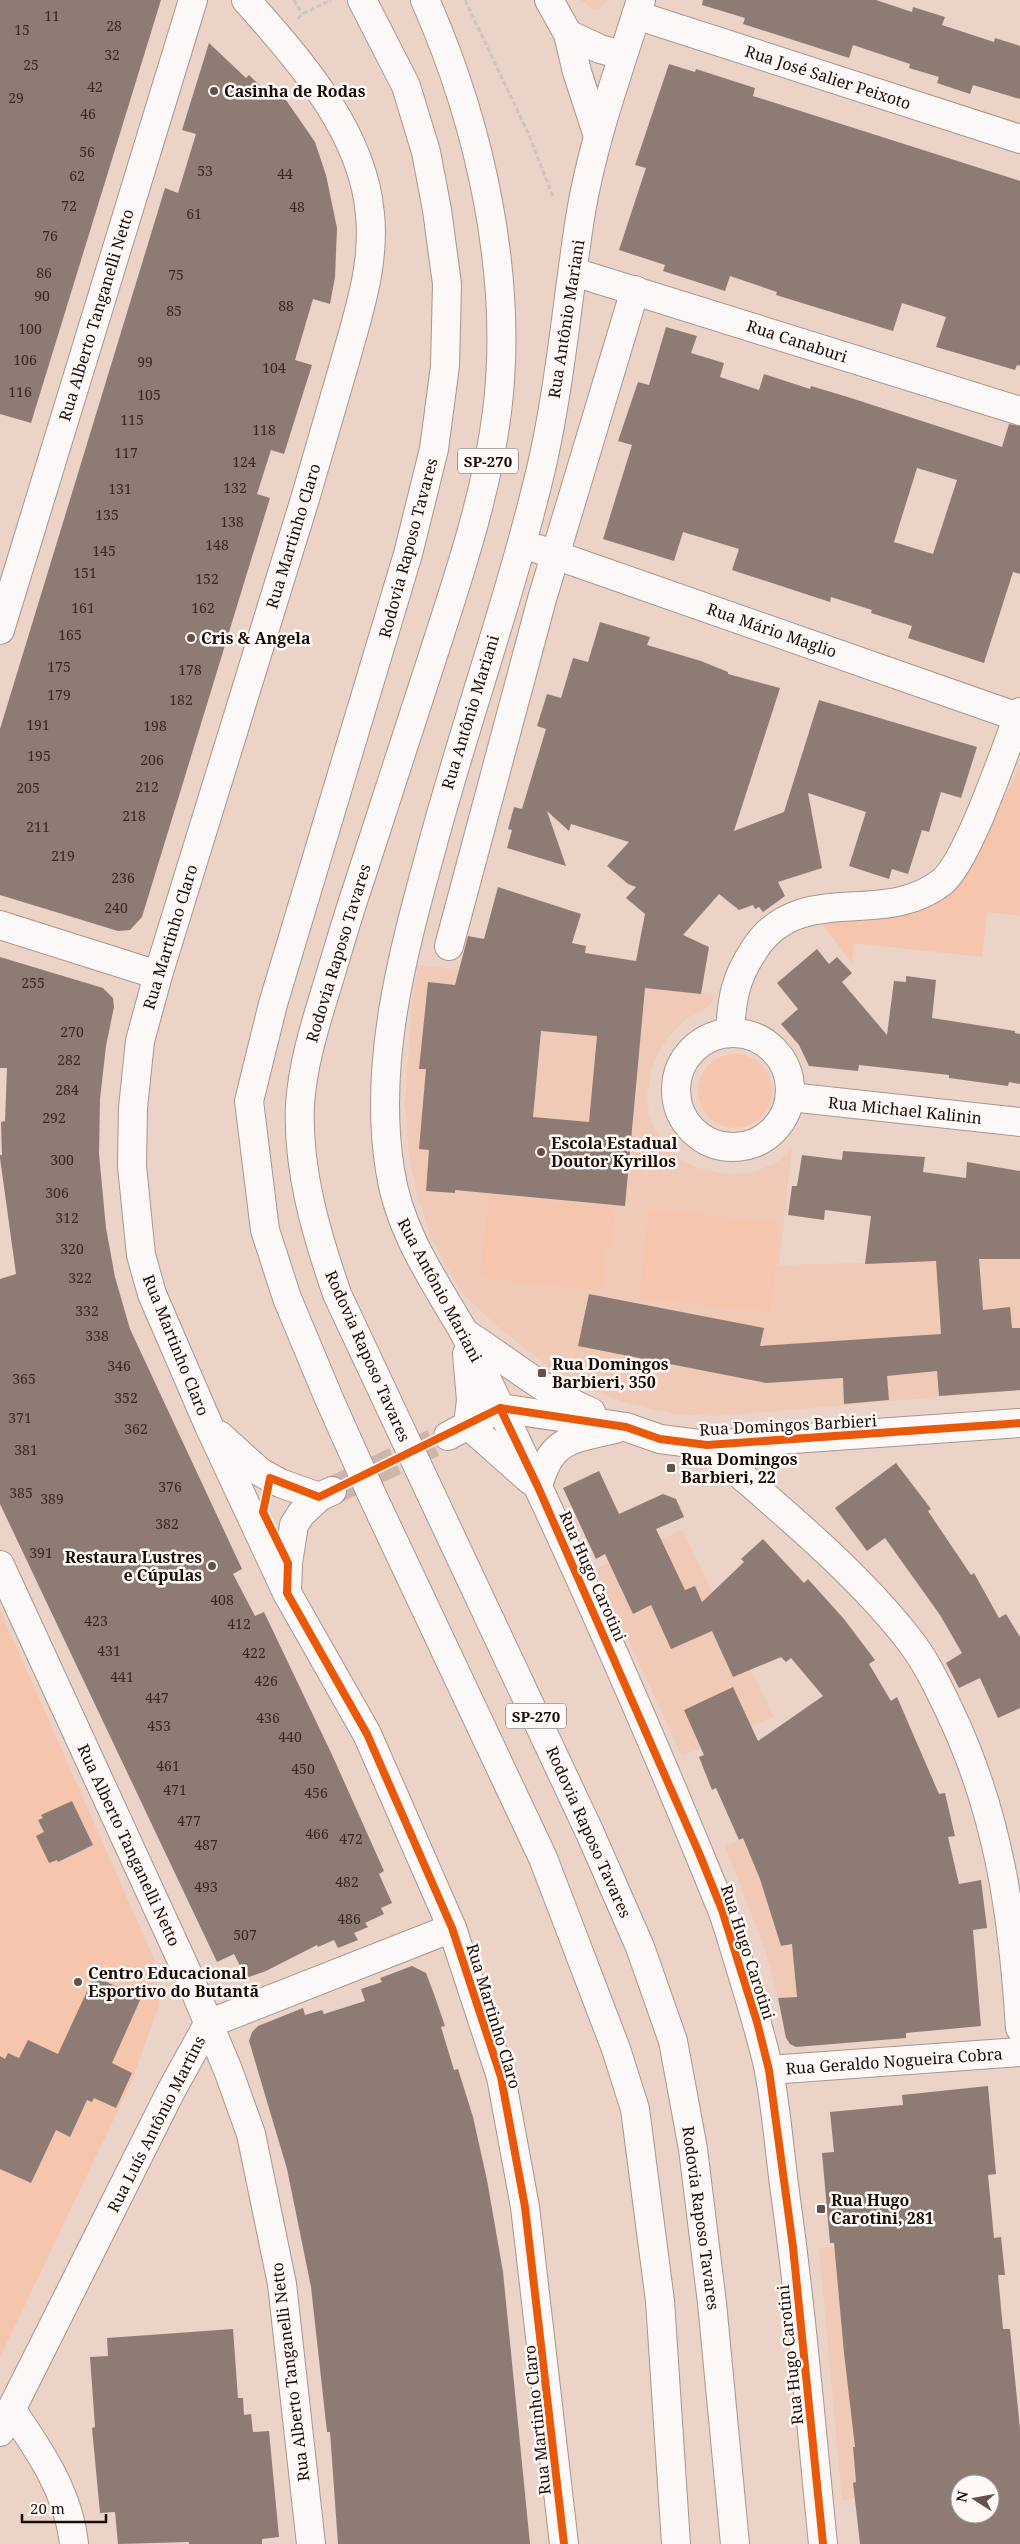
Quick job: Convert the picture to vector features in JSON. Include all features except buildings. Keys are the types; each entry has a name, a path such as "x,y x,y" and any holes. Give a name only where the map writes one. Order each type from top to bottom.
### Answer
{"main road":[{"name":"Rua Alberto Tanganelli Netto","path":"0,630 193,0"},
{"name":"Rua Martinho Claro","path":"246,0 317,85 340,122 357,160 366,189 370,214 370,254 364,292 323,440 158,974 140,1040 133,1108 132,1166 141,1255 152,1294 209,1426 287,1593 367,1734 452,1928 501,2077 527,2217 564,2544"},
{"name":"Rodovia Raposo Tavares","path":"362,0 406,86 426,152 437,210 447,284 445,366 434,449 408,554 273,1004 249,1101 265,1230 287,1298 334,1410 542,1858 616,2049 632,2100 660,2301 676,2544"},
{"name":"Rodovia Raposo Tavares","path":"425,0 440,34 473,129 492,223 501,331 497,412 485,477 467,549 349,912 308,1049 300,1104 303,1163 316,1234 337,1294 590,1833 640,1947 673,2041 693,2149 711,2294 735,2544"},
{"path":"549,0 568,34 577,72 597,133"},
{"name":"Rua Antônio Mariani","path":"500,1408 464,1332 431,1280 410,1238 396,1202 388,1161 386,1108 392,1008 402,954 457,752 522,543 542,463 574,272 580,218 597,133 639,8"},
{"name":"Rua José Salier Peixoto","path":"639,8 1020,139"},
{"path":"568,34 600,49 622,55"},
{"name":"Rua Canaburi","path":"574,272 1020,411"},
{"path":"449,946 555,555 635,290"},
{"name":"Rua Mário Maglio","path":"522,543 1019,715"},
{"path":"730,1032 731,1005 739,975 757,946 773,927 800,912 819,908 872,906 900,902 933,889 945,880 956,865 975,827 1019,715"},
{"path":"0,925 158,974"},
{"path":"730,1032 750,1034 768,1044 782,1058 789,1077 790,1097 784,1117 772,1132 755,1143 736,1148 716,1145 698,1136 685,1121 677,1103 676,1083 682,1063 694,1048 711,1036 730,1032"},
{"name":"Rua Michael Kalinin","path":"790,1097 1020,1122"},
{"path":"464,1332 569,1403 626,1427"},
{"path":"458,1430 470,1378 464,1332"},
{"path":"458,1430 500,1408"},
{"name":"Rua Domingos Barbieri","path":"500,1408 626,1427 660,1439 708,1445 1020,1423"},
{"name":"Rua Hugo Carotini","path":"500,1408 538,1487 638,1712 722,1910 757,2022 768,2070 793,2247 823,2544"},
{"path":"209,1426 260,1472 280,1483 326,1494 301,1514 294,1525 288,1563 287,1593"},
{"path":"458,1430 538,1487 543,1467 551,1454 562,1446 587,1436 626,1427"},
{"path":"708,1445 828,1553 865,1591 907,1637 936,1683 966,1745 996,1838 1008,1900 1020,2028"},
{"name":"Rua Alberto Tanganelli Netto","path":"0,1565 187,1972 228,2070 251,2134 282,2284 310,2544"},
{"name":"Rua Luís Antônio Martins","path":"6,2420 166,2100 208,2024 452,1928"},
{"name":"Rua Geraldo Nogueira Cobra","path":"768,2070 1020,2052"},
{"path":"6,2420 43,2458 64,2498 74,2544"}],"path":[{"path":"294,0 302,14 331,0"},
{"path":"465,0 528,133 555,202 580,218"}],"shaded area":[{"path":"581,0 607,0 599,9 594,10"},
{"path":"1020,765 1020,916 987,912 982,957 854,943 852,963 823,925 833,921 903,912 979,850"},
{"path":"418,965 714,995 711,1003 701,1012 687,1018 669,1036 658,1053 651,1072 647,1095 649,1113 654,1129 666,1145 683,1161 698,1168 727,1174 750,1173 777,1163 792,1149 779,1265 1020,1259 1020,1390 717,1416 675,1414 627,1403 587,1388 550,1368 499,1328 461,1292 432,1240 419,1200 409,1158 405,1101 412,1004"},
{"path":"735,1054 756,1060 766,1070 772,1091 766,1112 756,1122 735,1128 714,1122 704,1112 698,1091 704,1070 714,1060"},
{"path":"489,1195 615,1208 611,1250 606,1250 602,1291 480,1278"},
{"path":"649,1209 780,1223 770,1312 639,1298"},
{"path":"682,1530 774,1717 682,1756 595,1569"},
{"name":"Centro Educacional Esportivo do Butantã","path":"0,1610 154,1959 159,2005 131,2083 0,2357"},
{"path":"819,1806 853,1991 778,1998 765,1950 725,1846"},
{"path":"916,2239 940,2491 842,2500 819,2248"}],"tunnel":[{"path":"332,1491 448,1436"}],"cycle path":[{"path":"500,1408 538,1487 699,1853 722,1910 757,2022 769,2070 793,2247 823,2544"},
{"path":"564,2544 525,2207 501,2077 452,1928 367,1734 287,1593 288,1563 263,1512 270,1478 319,1497 500,1408 626,1427 660,1439 707,1445 1020,1423"}],"place":[{"name":"Casinha de Rodas","path":"214,91"},
{"name":"Cris & Angela","path":"191,638"},
{"name":"Escola Estadual Doutor Kyrillos","path":"541,1152"},
{"name":"Rua Domingos Barbieri, 350","path":"542,1373"},
{"name":"Rua Domingos Barbieri, 22","path":"671,1468"},
{"name":"Restaura Lustres e Cúpulas","path":"212,1566"},
{"name":"Centro Educacional Esportivo do Butantã","path":"78,1982"},
{"name":"Rua Hugo Carotini, 281","path":"821,2209"}]}
